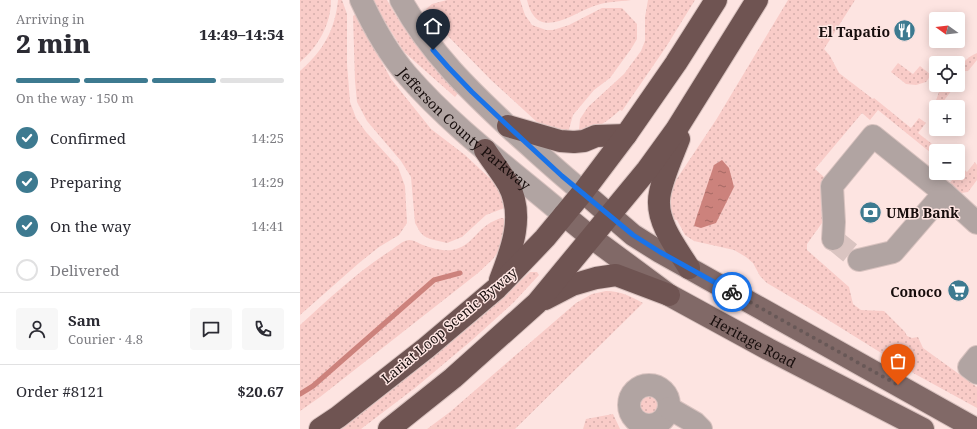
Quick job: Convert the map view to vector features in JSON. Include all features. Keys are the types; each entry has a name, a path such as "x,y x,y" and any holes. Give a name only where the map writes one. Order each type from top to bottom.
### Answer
{"highway":[{"name":"Lariat Loop Scenic Byway","path":"320,429 338,417 426,348 497,288 523,262 583,192 626,135 676,63 716,0"},
{"path":"389,429 453,378 537,303 647,170 689,109 757,0"},
{"path":"689,109 660,192 658,202 664,227 689,268"},
{"path":"508,126 560,141 574,142 584,141 596,136 626,135"},
{"path":"485,150 508,184 514,199 517,213 516,229 510,255 497,288"},
{"path":"537,303 572,285 616,274 669,295"}],"main road":[{"path":"583,192 633,235 660,252 976,429"},
{"name":"Jefferson County Parkway","path":"564,215 592,238"},
{"name":"Heritage Road","path":"592,238 669,295 768,349 923,429"}],"street":[{"name":"Jefferson County Parkway","path":"361,0 385,46 407,75 451,121 564,215"},
{"name":"Jefferson County Parkway","path":"401,0 412,21 426,41 448,67 508,126 562,176 583,192"},
{"path":"833,239 834,222 832,186 873,136 944,193 974,212"},
{"path":"859,260 893,252 944,193"},
{"path":"977,357 969,367 977,373"},
{"path":"669,408 695,422 701,429"}],"shaded area":[{"path":"300,0 331,0 329,18 318,42 300,62"},
{"path":"338,0 342,0 347,14 347,64 350,102 356,118 366,132 398,167 405,186 407,223 399,235 379,247 359,263 300,315 300,71 315,56 331,30"},
{"path":"371,0 387,0 402,25 420,49 459,92 455,97 404,52"},
{"path":"447,0 520,0 525,15 532,25 546,30 553,30 569,25 602,8 622,8 637,24 637,39 610,78 594,90 573,115 568,133 556,132 537,122 491,80 446,34 426,9 432,4"},
{"path":"527,0 631,0 599,4 564,19 546,23 538,20 532,13"},
{"path":"648,0 695,0 666,47 622,111 620,110 597,127 581,132 579,130 580,119 588,107 624,74 641,51 645,41 645,17"},
{"path":"788,0 855,0 824,49 830,56 839,73 873,99 874,98 911,128 919,118 926,123 918,133 932,144 929,144 929,151 878,110 870,120 862,113 815,169 825,178 821,189 822,223 807,244 807,250 849,287 853,304 861,310 884,311 905,332 907,336 912,338 918,337 923,348 977,387 977,408 915,374 767,283 760,276 753,263 746,257 734,250 694,241 685,235 677,220 670,219 669,197 674,183 716,120"},
{"path":"356,14 391,79 431,129 465,155 495,183 503,196 507,207 486,215 462,237 447,243 430,239 420,232 415,223 411,177 401,161 367,121 357,102 353,16"},
{"path":"977,53 977,60 968,71 965,71 965,61"},
{"path":"898,63 913,74 920,66 929,73 929,78 926,82 916,85 906,84 891,72"},
{"path":"939,92 950,92 944,100 936,100"},
{"path":"975,162 977,165 977,180 968,192 956,192 948,185 952,180 965,180 965,170 967,172"},
{"path":"501,218 508,219 501,248 493,259 478,273 300,411 300,325 355,277 401,243 411,240 436,249 455,249 467,244 488,224"},
{"path":"530,272 537,272 539,275 514,302 471,341 415,388 361,429 335,429 482,315"},
{"path":"606,291 621,293 643,303 515,429 427,429 450,412 576,303 592,294"},
{"path":"644,394 652,394 659,401 659,409 652,416 644,416 637,409 637,401"},
{"path":"613,414 620,429 583,429 586,419"}],"water":[{"path":"722,160 729,168 734,187 716,223 701,228 694,226 714,165"}],"waterway":[{"path":"300,394 313,386 434,280 460,273"}],"tunnel":[{"path":"833,239 859,260"}],"way so far":[{"path":"732,292 898,385"}],"place":[{"name":"El Tapatio","path":"905,31"},
{"name":"UMB Bank","path":"871,212"},
{"name":"Conoco","path":"958,291"}],"route":[{"path":"433,50 472,92 562,176 633,235 660,252 732,292"}]}
